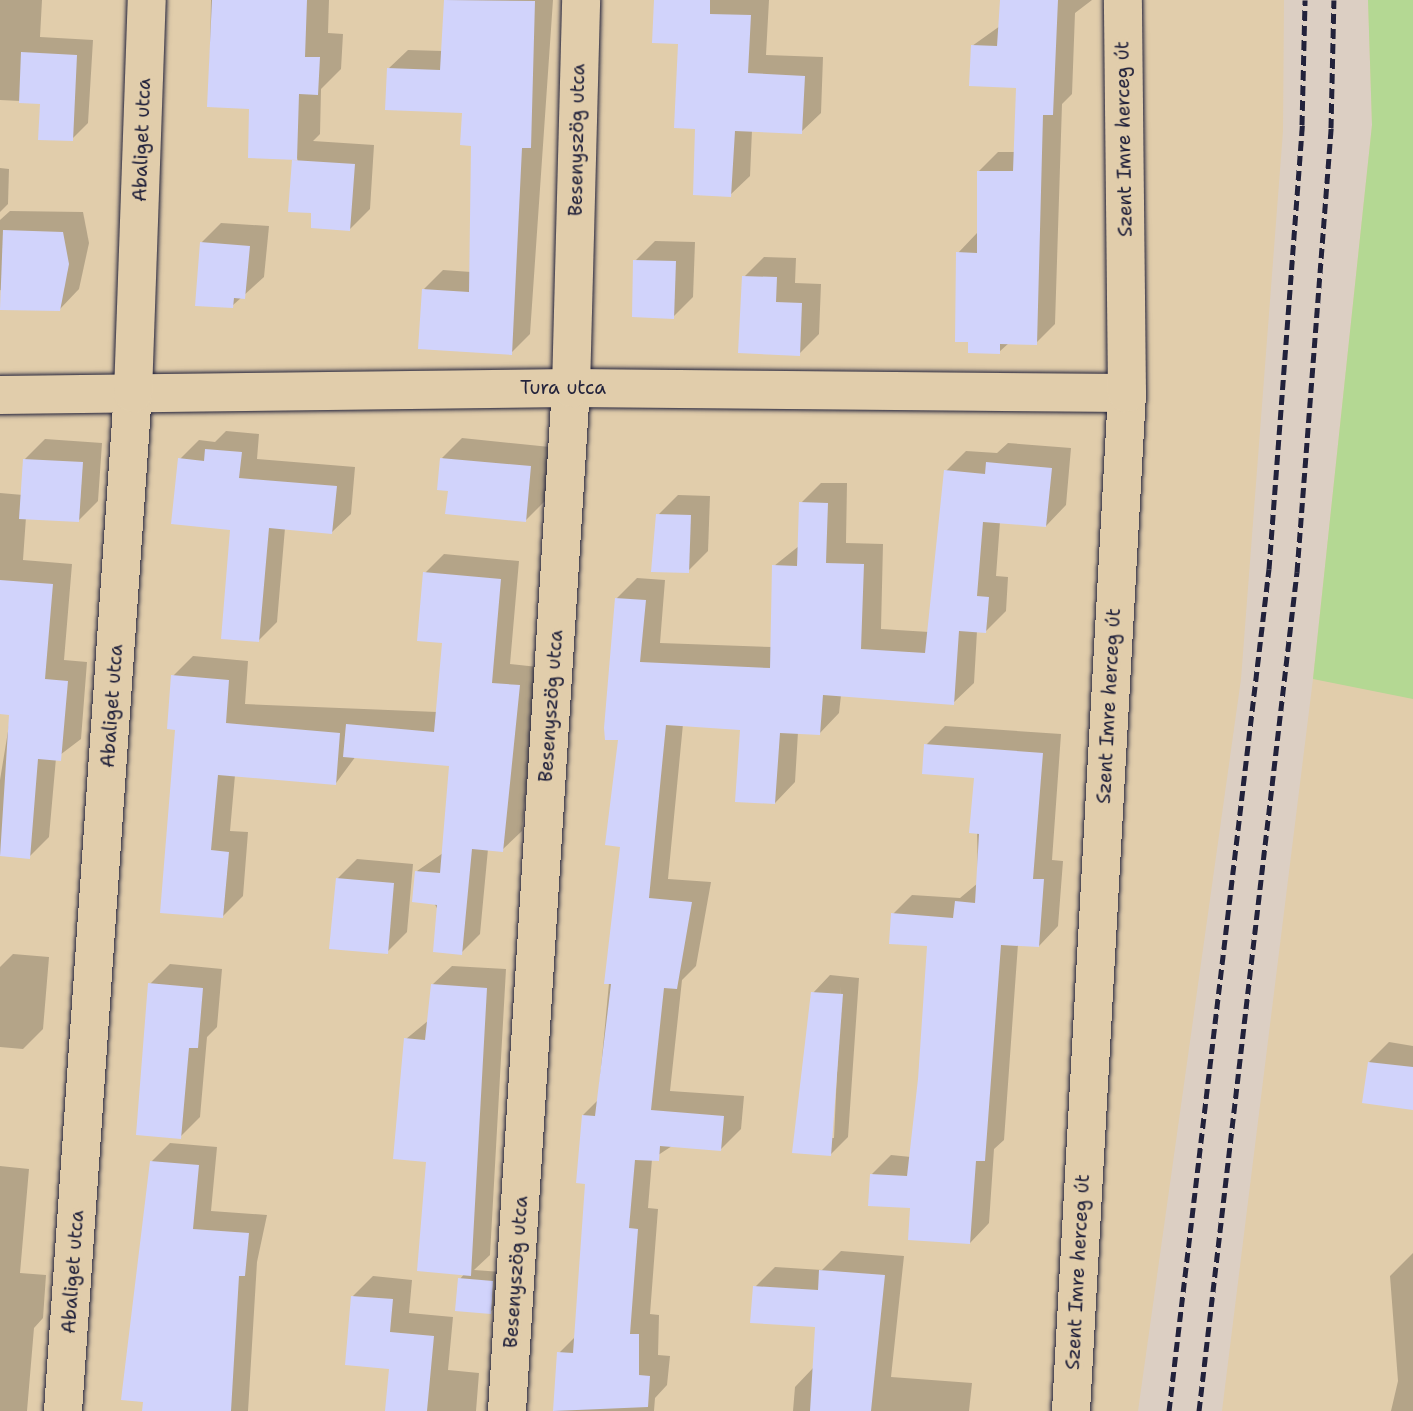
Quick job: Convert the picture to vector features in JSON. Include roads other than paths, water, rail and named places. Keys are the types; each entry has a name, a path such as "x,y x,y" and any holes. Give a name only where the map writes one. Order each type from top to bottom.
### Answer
{"street":[{"name":"Abaliget utca","path":"64,1411 133,393 147,0"},
{"name":"Besenyszög utca","path":"508,1411 571,388 581,0"},
{"name":"Szent Imre herceg út","path":"1071,1411 1127,393 1123,0"},
{"name":"Tura utca","path":"0,395 571,388 1127,393"}],"railway":[{"path":"1169,1411 1269,569 1302,125 1305,0"},
{"path":"1199,1411 1297,572 1331,128 1334,0"}]}
